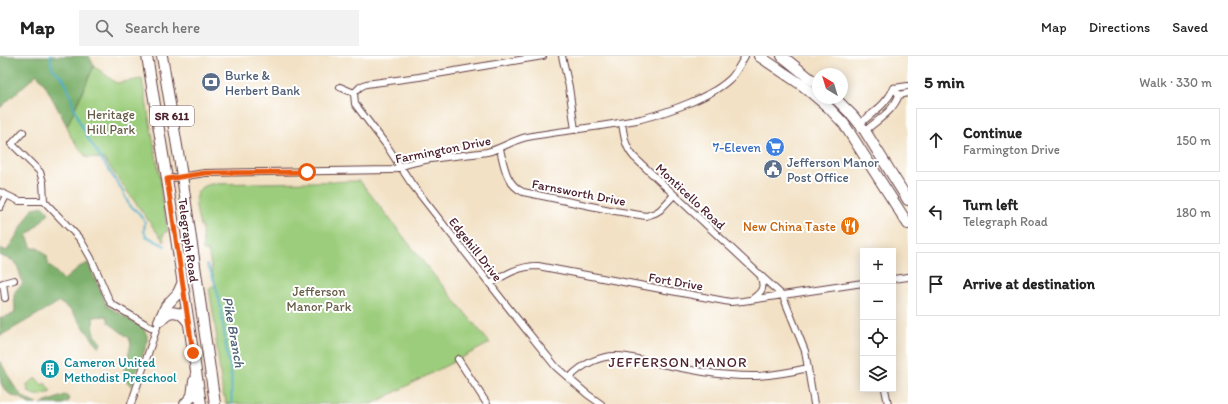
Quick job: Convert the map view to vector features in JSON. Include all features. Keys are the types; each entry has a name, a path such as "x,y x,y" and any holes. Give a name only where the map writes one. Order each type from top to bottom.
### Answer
{"main road":[{"name":"Telegraph Road","path":"147,56 201,404"},
{"name":"Telegraph Road","path":"162,56 182,176 215,404"},
{"path":"759,56 802,85 828,108 853,137 908,224"},
{"path":"782,56 812,80"},
{"path":"841,104 862,127 908,200"},
{"path":"853,137 862,127"},
{"path":"158,326 166,306 178,293 182,284"},
{"path":"158,326 166,314 172,312 181,314 188,322"},
{"path":"185,404 192,396 194,387 193,353"}],"street":[{"path":"340,87 354,93 366,84 419,77 543,56"},
{"path":"562,56 569,87 575,130"},
{"name":"Farmington Drive","path":"167,179 205,173 392,170 400,166 500,149 524,138 622,123 658,115 716,90 735,73 745,56"},
{"path":"894,88 908,86"},
{"path":"862,127 890,110 896,103 898,95 894,88"},
{"path":"862,127 870,114 882,106 889,98 894,88"},
{"name":"Edgehill Drive","path":"354,93 355,104 387,146 411,183 490,284 548,357 587,394 601,404"},
{"path":"898,95 908,94"},
{"name":"Monticello Road","path":"622,123 625,142 630,153 674,196 783,296 805,351 814,404"},
{"path":"23,132 12,144 40,172 43,182 44,201 80,239 91,258 110,302 113,305 158,326 131,404"},
{"name":"Farnsworth Drive","path":"500,149 506,173 510,181 523,192 646,216 660,210 674,196"},
{"path":"0,192 19,201 44,201"},
{"path":"0,207 6,196"},
{"name":"Fort Drive","path":"490,284 519,268 538,266 730,302 860,285"},
{"path":"751,300 762,291 763,284 760,275"},
{"path":"896,279 908,277"},
{"path":"5,298 1,284 14,280"},
{"path":"569,378 593,360 613,355 627,356 716,374 740,376 778,374 808,368"},
{"path":"458,359 487,404"},
{"path":"886,392 888,404"}],"green space":[{"path":"0,56 89,56 94,66 67,126 45,85 37,74 0,108"},
{"name":"Heritage Hill Park","path":"94,66 116,83 142,79 162,188 160,189 168,231 163,234 164,242 104,159 86,157 71,137 67,126"},
{"name":"Jefferson Manor Park","path":"360,181 424,263 490,343 372,404 226,404 225,396 223,396 216,341 217,338 209,288 215,285 208,251 203,251 202,226 200,226 196,207 199,190 211,184"},
{"path":"43,206 49,213 27,236 32,248 38,248 47,256 48,264 64,280 79,267 88,263 107,306 143,328 147,335 147,343 132,386 124,379 124,371 131,344 129,338 109,323 107,316 93,317 94,335 101,343 99,348 71,310 59,302 0,336 0,318 14,314 15,291 23,284 16,264 12,260 0,255 0,248 7,251 33,208"},
{"path":"0,361 19,393 25,398 38,404 29,404 20,397 11,395 6,391 1,383"},
{"path":"36,378 42,385 45,383 51,392 42,395 33,395 28,391 29,390 26,385"},
{"path":"65,395 68,397 69,401 63,404 41,404"}],"waterway":[{"name":"Pike Branch","path":"51,56 53,69 63,78 79,121 89,140 122,190 129,205 138,212 145,222 144,231 146,236 165,246"},
{"name":"Pike Branch","path":"207,265 216,286 219,299 228,361 231,370 232,404"}],"place":[{"name":"Burke & Herbert Bank","path":"211,82"},
{"name":"7-Eleven","path":"775,147"},
{"name":"Jefferson Manor Post Office","path":"773,169"},
{"name":"New China Taste","path":"850,226"},
{"name":"Cameron United Methodist Preschool","path":"50,369"}],"district":[{"name":"JEFFERSON MANOR","path":"678,362"}],"route":[{"path":"193,353 167,179 205,173 307,172"}]}
